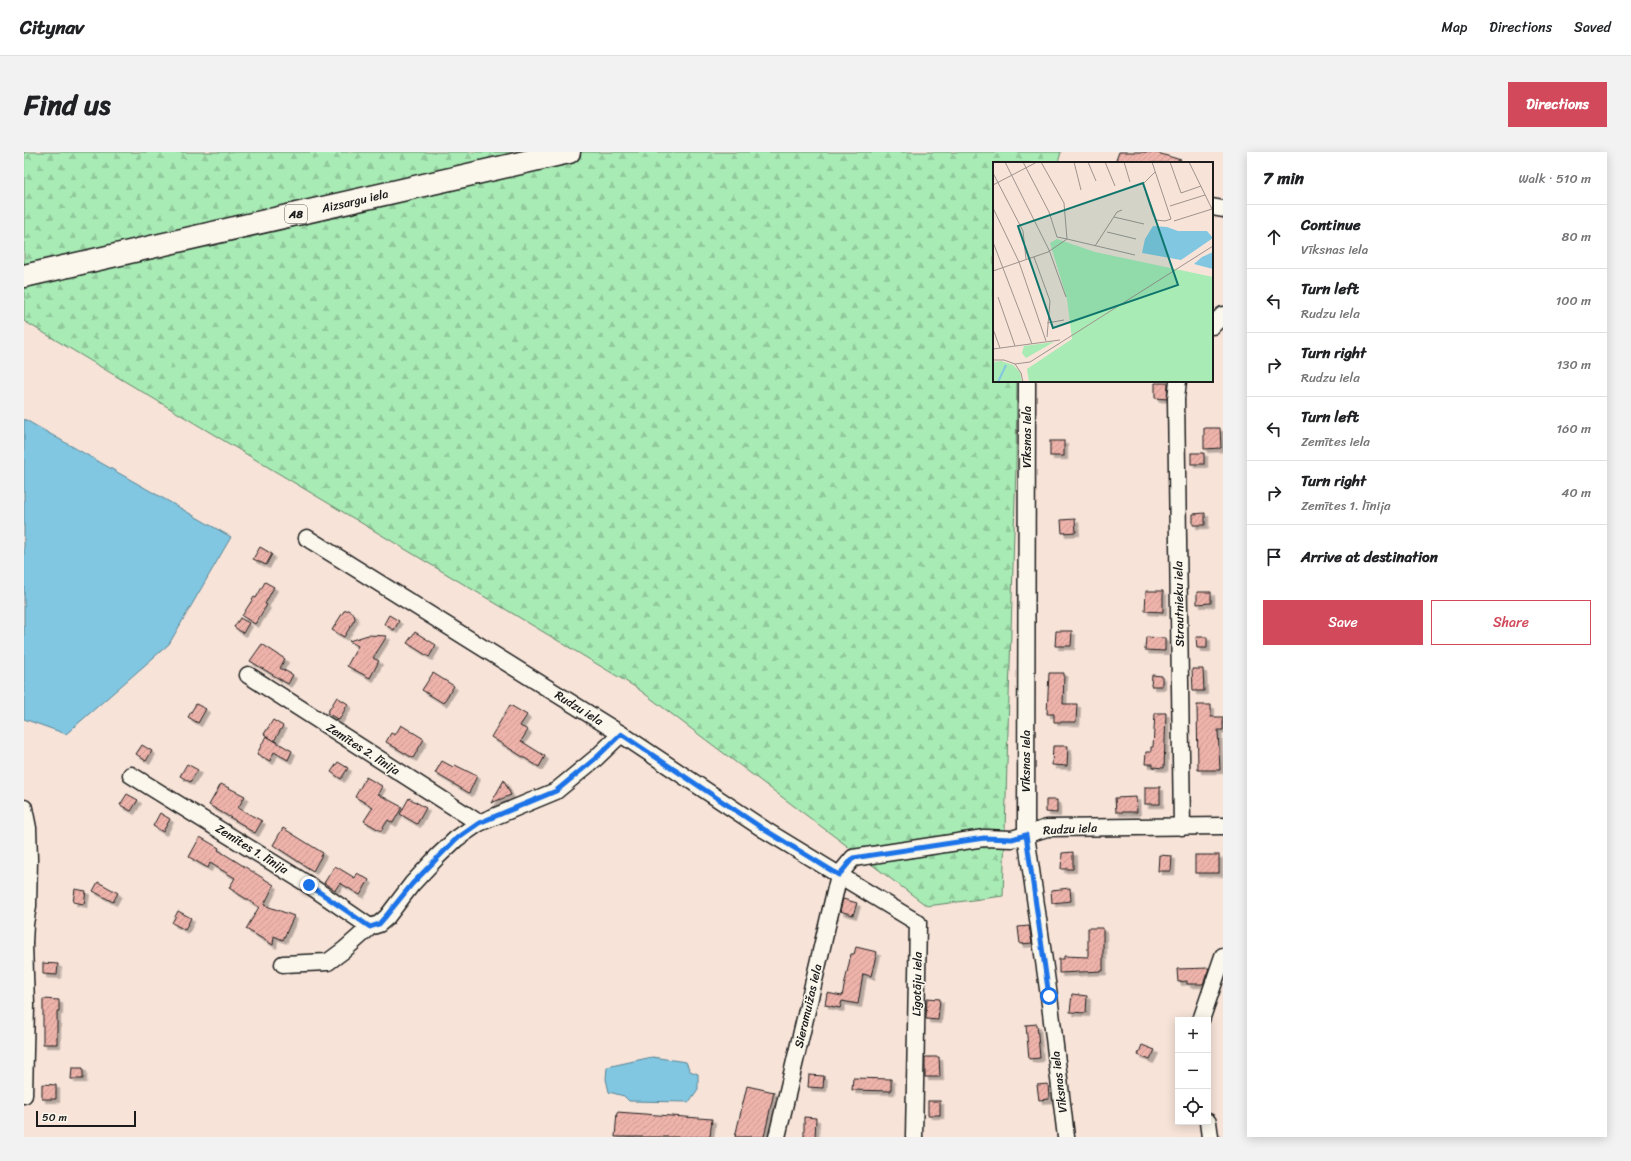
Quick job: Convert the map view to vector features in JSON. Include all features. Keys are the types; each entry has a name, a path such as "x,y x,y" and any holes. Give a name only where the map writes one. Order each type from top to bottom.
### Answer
{"highway":[{"name":"Aizsargu iela","path":"24,276 569,152"}],"street":[{"path":"1213,207 1223,209"},
{"path":"1213,325 1223,315"},
{"name":"Vīksnas iela","path":"1027,382 1026,835 1049,996 1066,1137"},
{"name":"Strautnieku iela","path":"1178,382 1176,398 1182,827"},
{"name":"Rudzu iela","path":"307,538 621,734 765,830 839,875 853,858 984,838 1012,839 1047,828 1223,826"},
{"name":"Zemītes 2. līnija","path":"248,675 479,823"},
{"path":"283,964 328,962 370,927 379,924 412,884 456,839 479,823 556,791 596,758 621,734"},
{"name":"Zemītes 1. līnija","path":"131,775 309,885 370,927"},
{"path":"24,808 28,828 29,859 28,906 24,943 26,1012 24,1095"},
{"name":"Sieramuižas iela","path":"777,1137 839,875"},
{"name":"Līgotāju iela","path":"839,875 918,923 914,1137"},
{"path":"1202,1017 1223,956"},
{"path":"1208,1125 1210,1137"}],"green space":[{"path":"24,152 1061,152 1058,162 993,162 993,382 1017,382 1016,466 1003,896 927,906 637,688 24,321"}],"water":[{"path":"24,419 231,537 169,644 66,734 24,719"},
{"path":"652,1057 686,1062 690,1071 698,1074 698,1089 689,1102 629,1101 624,1096 609,1092 606,1079 607,1067"}],"building":[{"path":"1119,152 1154,152 1181,160 1181,162 1115,162"},
{"path":"1155,383 1168,383 1167,399 1155,398"},
{"path":"1204,428 1220,428 1221,448 1204,449"},
{"path":"1050,441 1064,441 1064,456 1050,456"},
{"path":"1191,453 1204,453 1204,464 1191,464"},
{"path":"1205,513 1205,525 1193,525 1193,514"},
{"path":"1075,519 1076,532 1062,533 1061,520"},
{"path":"260,547 272,554 266,565 253,559"},
{"path":"265,582 274,587 265,604 267,605 255,624 242,616 254,597 256,598"},
{"path":"1146,591 1163,591 1163,612 1145,611"},
{"path":"1197,592 1211,592 1211,603 1197,604"},
{"path":"348,610 354,614 355,619 344,637 332,630 344,611"},
{"path":"389,615 399,621 394,630 384,624"},
{"path":"240,618 249,623 243,633 234,627"},
{"path":"1056,631 1072,631 1071,646 1055,646"},
{"path":"415,632 436,645 429,657 407,643"},
{"path":"368,635 387,636 373,658 379,661 370,678 347,666 358,646 349,641"},
{"path":"1146,637 1165,638 1165,651 1145,650"},
{"path":"1196,637 1207,637 1207,648 1197,648"},
{"path":"262,644 285,659 280,668 293,675 288,684 250,661"},
{"path":"1192,669 1203,669 1204,691 1193,691"},
{"path":"433,673 454,686 443,703 422,690"},
{"path":"1049,673 1064,673 1063,704 1077,704 1076,722 1054,722 1054,714 1047,714"},
{"path":"1152,675 1162,676 1162,686 1151,686"},
{"path":"337,697 348,704 339,720 327,713"},
{"path":"196,704 206,709 198,723 188,717"},
{"path":"510,705 527,715 520,726 528,730 521,741 545,756 539,767 491,737"},
{"path":"1197,705 1211,705 1211,717 1223,717 1223,730 1218,730 1220,770 1198,770"},
{"path":"1155,713 1166,713 1164,768 1153,767 1153,764 1145,764 1146,752 1151,752 1151,747 1153,747"},
{"path":"273,720 283,726 274,741 264,734"},
{"path":"401,725 424,739 413,758 386,742 391,733 395,735"},
{"path":"266,736 292,751 288,760 274,752 270,761 257,754"},
{"path":"142,745 152,751 146,761 136,754"},
{"path":"1053,746 1068,746 1067,766 1052,765"},
{"path":"442,761 453,767 455,765 477,776 469,793 435,773"},
{"path":"338,762 348,768 341,779 331,772"},
{"path":"187,764 198,770 190,782 180,776"},
{"path":"366,777 382,786 378,794 402,807 393,823 388,820 381,831 364,821 373,807 355,797"},
{"path":"504,780 511,795 491,803"},
{"path":"221,784 245,796 238,808 262,821 255,833 209,805"},
{"path":"1145,787 1160,787 1160,804 1145,804"},
{"path":"127,794 138,800 131,811 120,805"},
{"path":"1136,797 1137,812 1116,812 1115,798"},
{"path":"409,798 426,808 417,824 400,814"},
{"path":"1046,800 1057,800 1057,813 1046,812"},
{"path":"160,813 170,819 163,832 153,826"},
{"path":"283,828 323,853 313,871 273,845"},
{"path":"200,837 274,885 264,905 294,916 283,940 274,936 273,945 246,929 259,907 229,888 235,878 210,863 208,868 189,857"},
{"path":"1073,852 1073,869 1061,869 1062,853"},
{"path":"1159,855 1172,856 1171,871 1158,871"},
{"path":"1195,855 1219,855 1219,873 1195,873"},
{"path":"335,866 355,878 357,873 369,880 360,895 340,883 335,890 324,883"},
{"path":"98,882 118,893 113,902 93,891"},
{"path":"1070,888 1071,901 1052,903 1051,890"},
{"path":"75,889 86,891 84,904 73,902"},
{"path":"843,899 857,903 853,915 840,911"},
{"path":"178,911 191,918 185,930 172,923"},
{"path":"1029,926 1032,943 1020,944 1018,927"},
{"path":"1088,928 1103,928 1103,971 1059,973 1059,959 1064,959 1064,956 1088,957"},
{"path":"856,947 877,952 871,976 863,974 858,1004 842,1001 840,1008 825,1005 827,993 842,996 851,954 854,954"},
{"path":"43,963 58,964 57,975 43,974"},
{"path":"1209,968 1203,984 1187,984 1187,981 1178,982 1177,969"},
{"path":"1072,994 1087,996 1086,1013 1070,1012"},
{"path":"927,998 940,999 938,1020 926,1019"},
{"path":"43,999 59,1000 59,1011 57,1011 57,1044 43,1044"},
{"path":"1037,1024 1040,1058 1029,1059 1026,1025"},
{"path":"1142,1045 1155,1050 1150,1060 1138,1055"},
{"path":"925,1057 939,1057 940,1077 925,1077"},
{"path":"72,1068 83,1068 83,1079 71,1079"},
{"path":"809,1075 824,1076 823,1088 808,1087"},
{"path":"853,1078 891,1079 891,1091 852,1090"},
{"path":"42,1084 56,1085 56,1099 42,1099"},
{"path":"1048,1084 1049,1099 1039,1100 1037,1085"},
{"path":"747,1086 774,1092 764,1137 735,1137"},
{"path":"928,1101 940,1101 940,1115 928,1115"},
{"path":"617,1112 712,1119 710,1137 615,1137"},
{"path":"804,1117 816,1118 815,1137 804,1137"}],"route":[{"path":"309,885 370,927 379,924 412,884 456,839 479,823 556,791 596,758 621,734 765,830 839,875 853,858 984,838 1012,839 1026,835 1049,996"}]}
